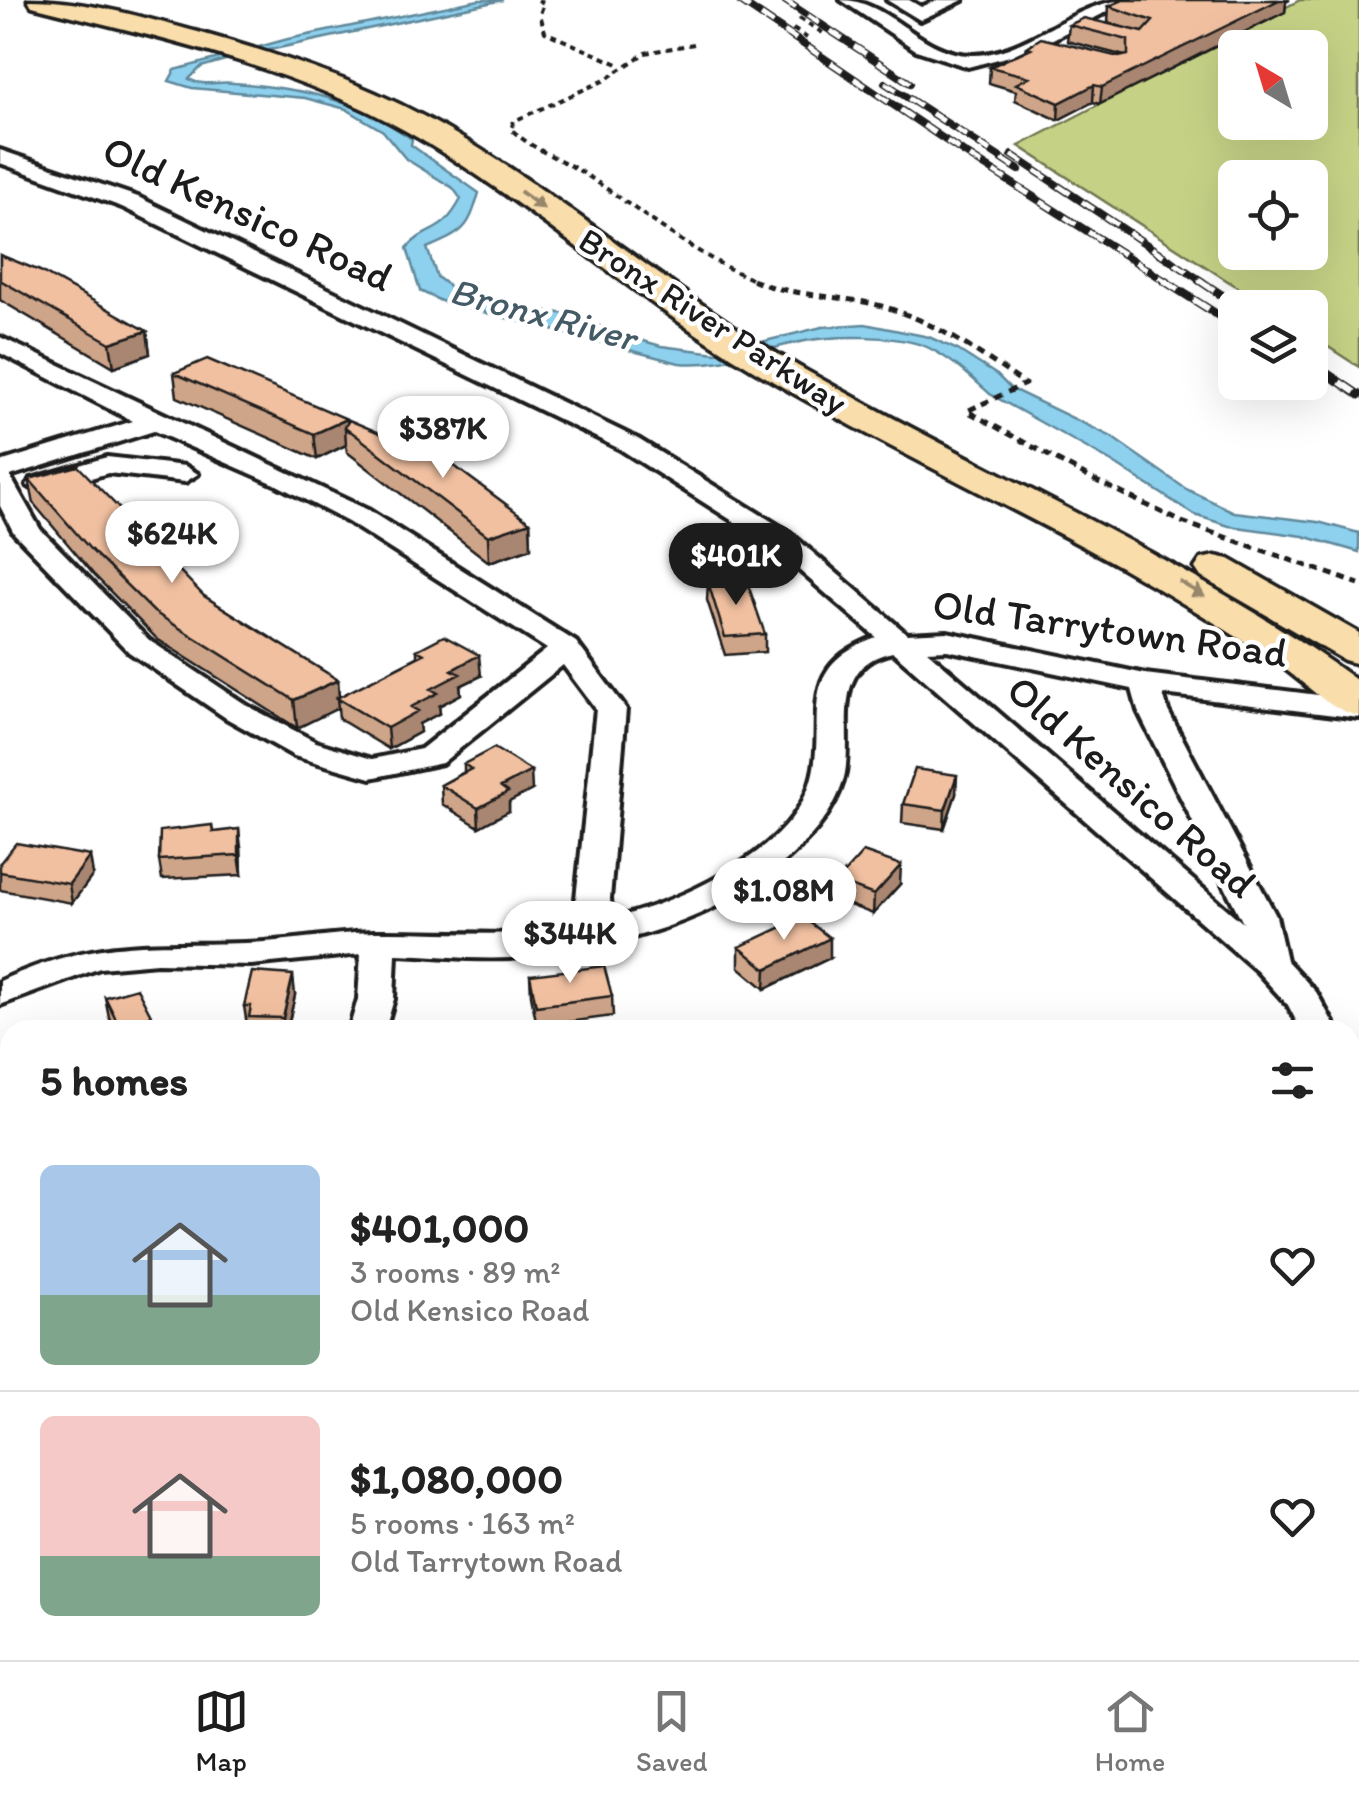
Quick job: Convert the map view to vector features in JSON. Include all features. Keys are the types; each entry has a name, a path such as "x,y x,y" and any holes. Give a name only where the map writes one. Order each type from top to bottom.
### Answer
{"highway":[{"name":"Bronx River Parkway","path":"41,0 216,46 292,54 391,91 490,143 765,347 1266,595 1359,651"},
{"name":"Bronx River Parkway","path":"85,0 255,50 374,102 452,145 892,433 1206,597 1277,642 1359,706"}],"street":[{"path":"850,0 935,51 968,60 994,58 1121,0"},
{"path":"896,0 920,14 954,0"},
{"path":"1072,22 1106,30"},
{"path":"1031,42 1066,51"},
{"name":"Old Kensico Road","path":"0,156 130,202 628,444 690,479 779,538 1269,963 1303,1000 1314,1020"},
{"path":"0,344 155,422 284,478 358,516 566,648 612,709 592,899 597,932"},
{"path":"2,482 73,448 155,422"},
{"path":"73,448 107,465"},
{"path":"2,482 107,465 186,474"},
{"path":"2,482 28,533 139,646 237,712 304,750 372,768 431,756 566,648"},
{"name":"Old Tarrytown Road","path":"0,994 95,958 148,951 249,954 379,943 510,946 651,919 730,882 796,832 818,804 829,777 834,685 839,673 860,654 897,642 947,641 1146,683 1359,706"},
{"name":"Old Kensico Road","path":"1146,683 1153,710 1259,916 1269,963"},
{"path":"370,1020 376,999 379,943"}],"path":[{"path":"538,0 544,3 540,14 546,32 595,57 622,65"},
{"path":"800,18 826,35"},
{"path":"794,30 807,38"},
{"path":"694,44 654,50 622,65 602,82 514,122 510,128 530,147 581,171 696,254 779,290 872,304 917,318 1026,384 967,411 1212,534 1336,572 1359,584"}],"green space":[{"path":"1300,0 1359,0 1359,367 1328,347 1328,290 1242,290 1019,146 1218,43 1218,140 1328,140 1328,30 1242,30"}],"water":[{"name":"Bronx River","path":"479,0 503,0 232,58 201,67 189,79 328,98 369,114 412,139 411,145 479,193 463,228 427,248 437,277 453,289 483,293 512,307 576,315 612,332 661,346 716,353 822,327 865,324 929,337 958,350 1010,388 1110,436 1186,489 1234,512 1318,522 1359,533 1359,552 1303,536 1229,526 1195,515 1112,462 990,394 946,358 916,343 884,338 830,338 725,360 679,363 441,301 420,291 407,248 441,225 461,199 453,188 406,159 383,131 346,109 305,98 192,88 169,81 175,70 288,39"}],"building":[{"path":"1123,0 1279,0 1102,87 1094,85 1059,103 1016,84 1029,77 990,67 1031,48 1027,47 1041,38 1119,57 1128,55 1128,40 1069,25 1084,18 1143,32 1153,21 1109,6"},
{"path":"0,255 40,271 147,331 110,343 0,280"},
{"path":"207,359 347,419 314,434 174,373"},
{"path":"349,420 401,442 415,437 530,522 488,536 345,427"},
{"path":"78,466 204,596 338,680 294,700 154,612 90,549 29,479"},
{"path":"746,579 765,634 725,637 708,582"},
{"path":"444,636 479,655 452,670 460,674 431,689 438,693 411,707 418,711 387,728 337,698 424,654 417,650"},
{"path":"494,748 531,771 501,787 508,792 478,808 441,785 471,769 464,764"},
{"path":"915,769 957,775 945,810 903,804"},
{"path":"212,825 213,832 239,829 239,855 159,860 160,831"},
{"path":"16,843 90,856 69,884 0,872 0,863"},
{"path":"863,852 901,865 874,895 837,881"},
{"path":"803,917 830,938 766,969 739,947"},
{"path":"604,966 612,996 536,1006 530,975"},
{"path":"252,972 293,975 283,1018 249,1017 251,1006 244,1006"},
{"path":"137,988 152,1017 116,1020 105,997"}],"railway":[{"path":"738,0 963,152 1167,282"},
{"path":"784,0 910,83"},
{"path":"885,83 1019,170"},
{"path":"1012,155 1203,282"},
{"path":"1163,280 1218,315"},
{"path":"1199,280 1218,293"},
{"path":"1328,374 1359,395"}]}
